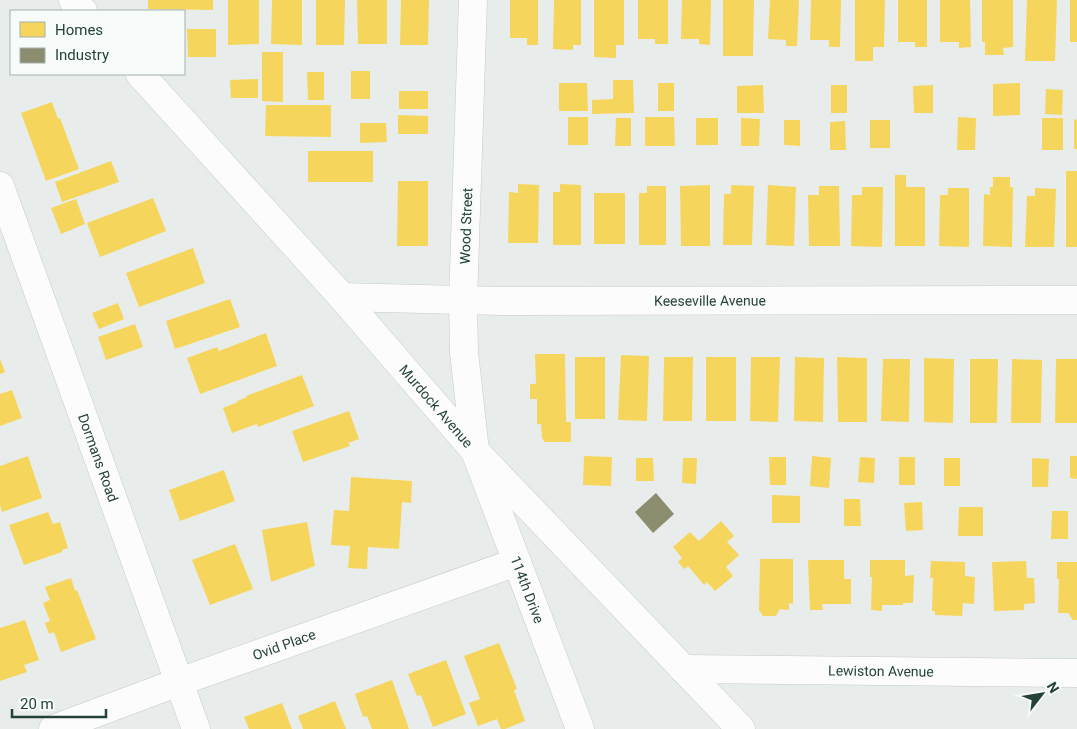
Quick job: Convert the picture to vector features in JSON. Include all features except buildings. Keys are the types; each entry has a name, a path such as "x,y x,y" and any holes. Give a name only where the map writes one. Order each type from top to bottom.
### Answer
{"street":[{"path":"73,0 82,10"},
{"name":"Wood Street","path":"473,0 463,301 464,352 475,451"},
{"name":"Murdock Avenue","path":"141,75 342,297 475,451 741,729"},
{"name":"Dormans Road","path":"0,186 196,729"},
{"name":"Keeseville Avenue","path":"342,297 463,301 1077,300"},
{"name":"114th Drive","path":"475,451 580,729"},
{"name":"Ovid Place","path":"53,729 179,682 517,562"},
{"name":"Lewiston Avenue","path":"683,669 1077,673"}]}
